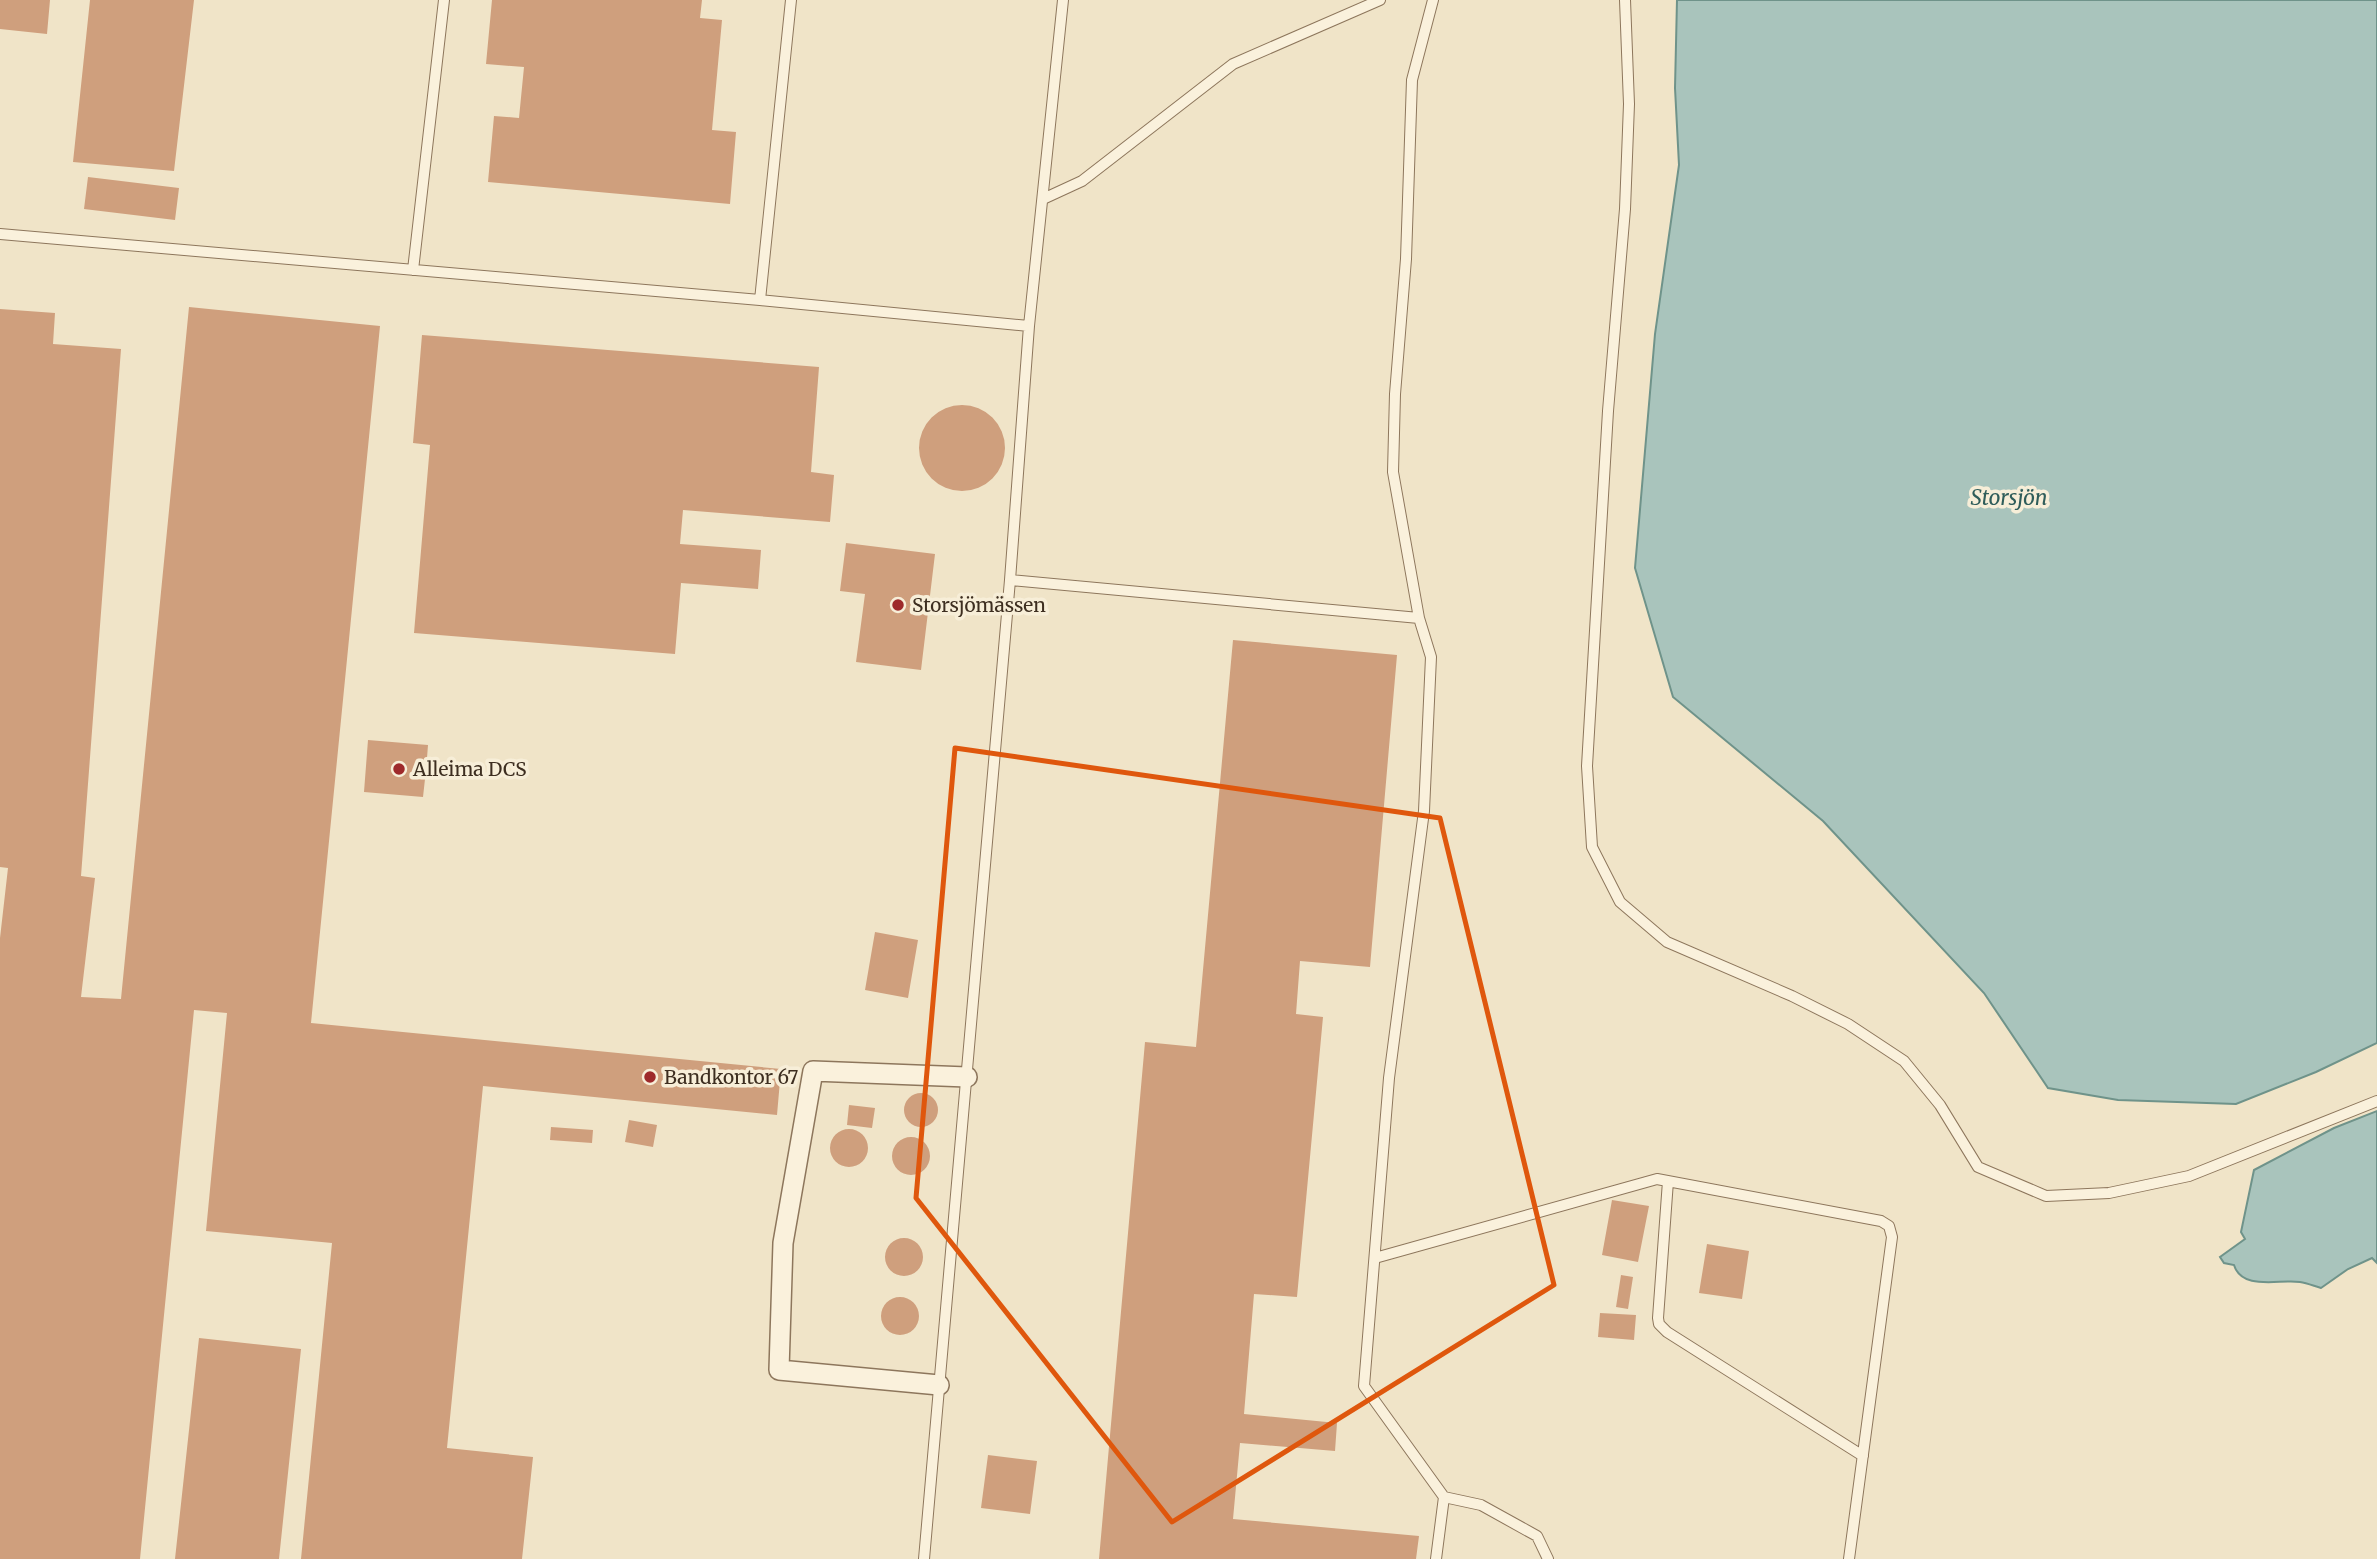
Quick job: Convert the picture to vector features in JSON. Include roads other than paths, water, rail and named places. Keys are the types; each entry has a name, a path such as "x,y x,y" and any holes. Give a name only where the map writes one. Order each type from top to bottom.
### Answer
{"street":[{"path":"939,1385 779,1370 783,1243 813,1071 967,1077"}],"lane":[{"path":"413,270 444,0"},
{"path":"760,300 791,0"},
{"path":"924,1559 1010,580 1029,326 1063,0"},
{"path":"1044,200 1082,181 1233,64 1380,0"},
{"path":"1433,0 1412,80 1406,259 1395,394 1393,472 1419,618 1431,657 1424,811 1389,1079 1364,1386 1444,1497 1481,1505 1537,1536 1548,1559"},
{"path":"1625,0 1629,104 1625,209 1608,411 1587,766 1592,847 1620,902 1667,942 1848,1024 1904,1061 1940,1105 1979,1167 2046,1196 2109,1193 2189,1176 2377,1101"},
{"path":"0,234 1029,326"},
{"path":"1010,580 1419,618"},
{"path":"1375,1258 1657,1179 1881,1221 1889,1226 1892,1237 1849,1559"},
{"path":"1668,1181 1659,1324 1667,1332 1863,1457"},
{"path":"1436,1559 1444,1497"}],"water":[{"name":"Storsjön","path":"1677,0 2377,0 2377,1043 2316,1072 2236,1104 2118,1100 2048,1088 1984,993 1823,821 1673,697 1635,568 1655,334 1679,165 1675,88"},
{"path":"2377,1111 2377,1263 2372,1258 2348,1269 2321,1288 2291,1281 2253,1281 2238,1273 2234,1265 2224,1263 2220,1257 2245,1239 2241,1232 2254,1170 2334,1128"}],"place":[{"name":"Storsjömässen","path":"898,605"},
{"name":"Alleima DCS","path":"399,769"},
{"name":"Bandkontor 67","path":"650,1077"}]}
